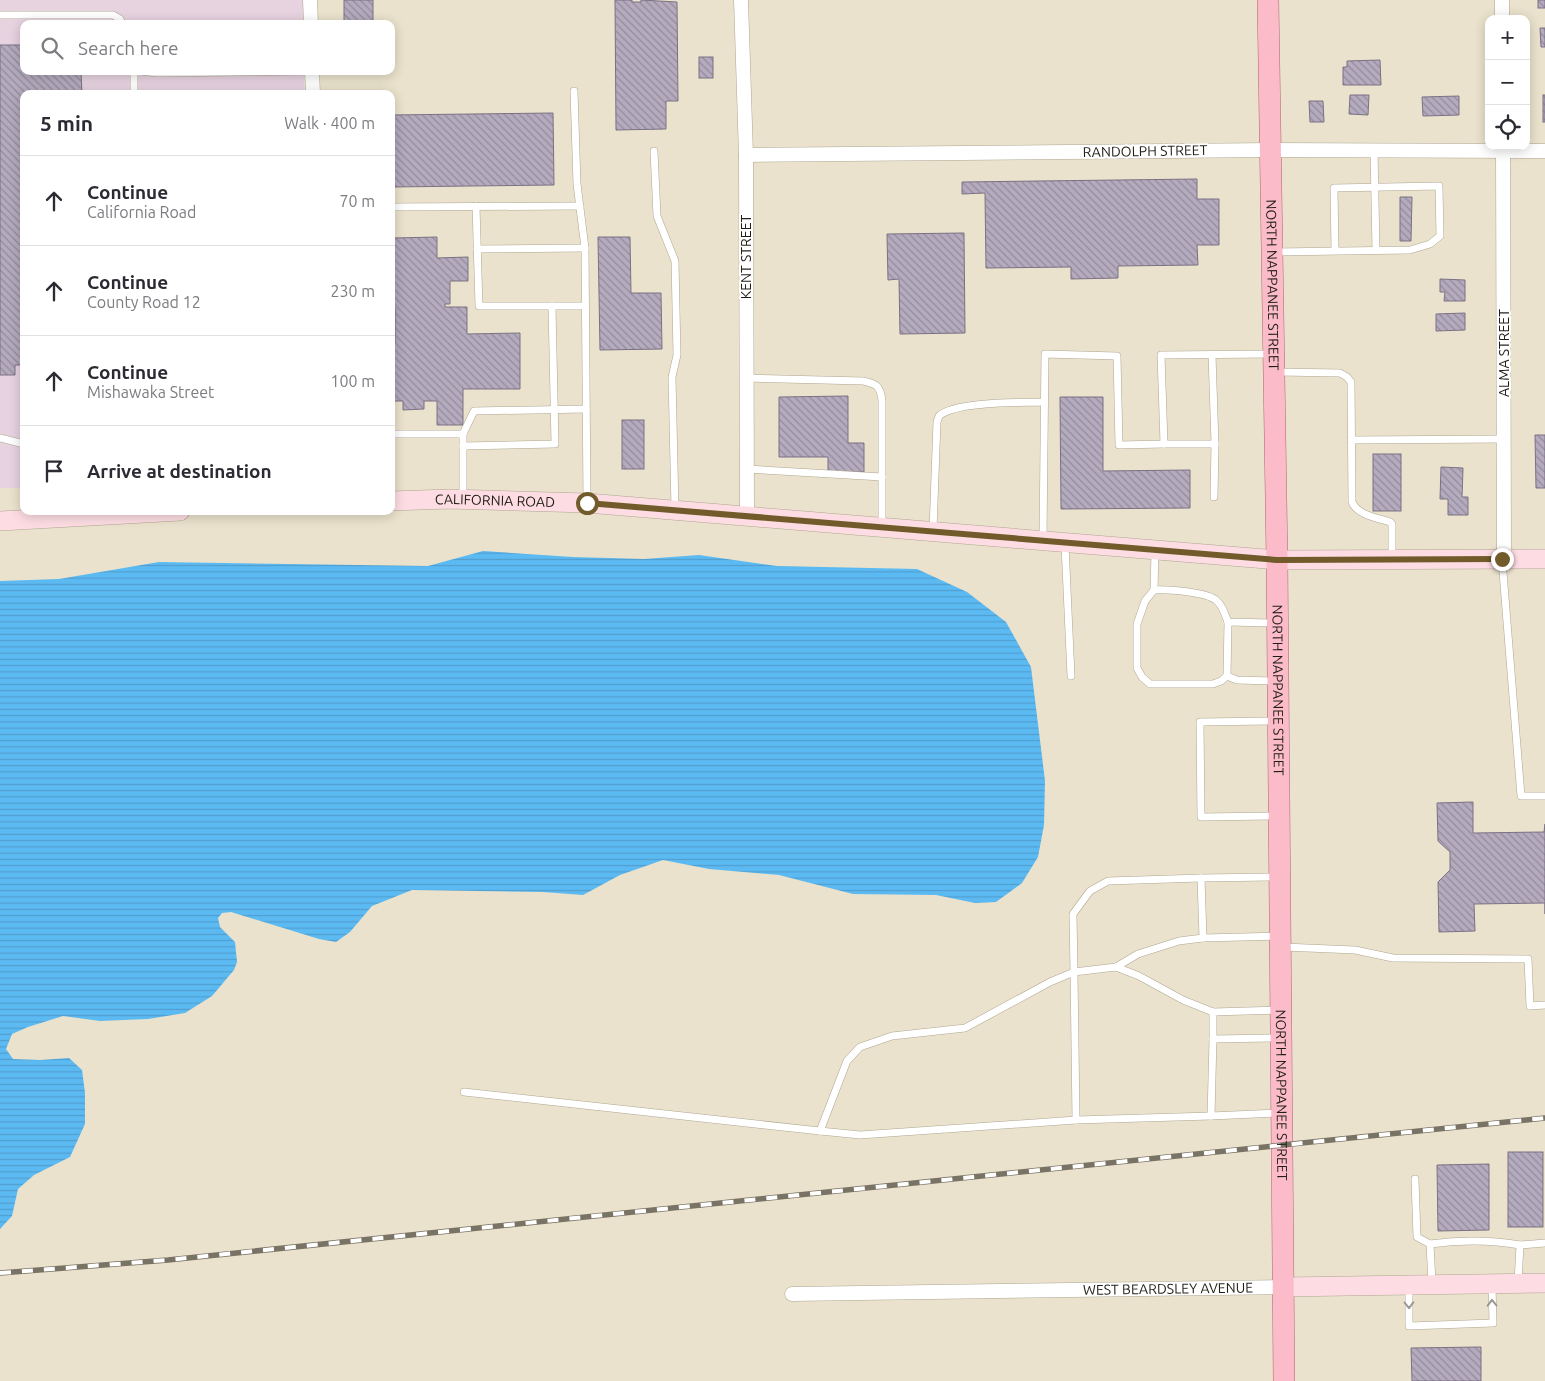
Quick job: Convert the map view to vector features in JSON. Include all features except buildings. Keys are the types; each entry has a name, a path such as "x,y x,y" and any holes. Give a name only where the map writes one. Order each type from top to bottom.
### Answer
{"main road":[{"name":"NORTH NAPPANEE STREET","path":"1268,0 1278,624 1284,1381"},
{"name":"CALIFORNIA ROAD","path":"395,501 463,499 587,503 933,530 1277,560 1545,560"},
{"path":"0,521 108,515"},
{"name":"WEST BEARDSLEY AVENUE","path":"1284,1287 1545,1283"}],"street":[{"path":"310,0 311,20"},
{"name":"KENT STREET","path":"741,0 746,155 746,515"},
{"path":"1502,0 1502,15"},
{"path":"312,75 313,90"},
{"name":"RANDOLPH STREET","path":"746,155 1485,149"},
{"name":"ALMA STREET","path":"1503,150 1505,439 1503,560"},
{"name":"RANDOLPH STREET","path":"1524,150 1545,151"},
{"name":"WEST BEARDSLEY AVENUE","path":"792,1294 1284,1287"}],"lane":[{"path":"0,15 114,15 120,20"},
{"path":"134,75 134,90"},
{"path":"574,91 577,184 585,248 587,503"},
{"path":"654,151 657,216 675,261 677,355 672,377 675,509"},
{"path":"1374,151 1376,250"},
{"path":"1272,252 1410,250 1430,244 1440,236 1439,186 1334,188 1335,251"},
{"path":"476,206 479,306 585,306"},
{"path":"395,207 580,206"},
{"path":"477,249 585,248"},
{"path":"463,446 555,444 552,306"},
{"path":"1043,540 1045,354 1117,356 1119,445 1215,444"},
{"path":"1164,444 1161,355 1212,355 1340,373 1351,382 1352,502 1358,511 1392,524 1392,560"},
{"path":"1212,355 1215,444 1214,497"},
{"path":"746,378 863,381 875,384 880,388 882,400 882,526"},
{"path":"933,530 937,422 939,416 951,409 975,405 1044,402"},
{"path":"463,499 463,434 474,411 586,409"},
{"path":"395,434 463,434"},
{"path":"0,438 20,443"},
{"path":"1351,440 1505,439"},
{"path":"746,469 882,477"},
{"path":"1065,542 1071,676"},
{"path":"1154,590 1164,589 1207,596 1215,598 1220,604 1228,622 1227,676 1221,681 1212,684 1150,684 1142,677 1138,668 1137,624 1145,601 1154,590 1155,549"},
{"path":"1503,560 1521,796 1545,796"},
{"path":"1228,622 1278,624"},
{"path":"1227,676 1237,680 1278,681"},
{"path":"1279,721 1200,722 1201,817 1279,816"},
{"path":"1076,1120 1073,914 1090,891 1108,881 1280,877"},
{"path":"1201,878 1203,938"},
{"path":"820,1131 846,1061 860,1047 892,1036 965,1028 1050,982 1074,972 1116,967 1138,954 1179,941 1203,938 1280,941 1355,950 1394,958 1528,959 1530,1006 1545,1005"},
{"path":"1116,967 1139,976 1183,1000 1212,1012 1281,1010"},
{"path":"1211,1116 1212,1012"},
{"path":"1213,1039 1281,1038"},
{"path":"464,1092 860,1134 1076,1120 1281,1113"},
{"path":"1415,1179 1417,1237 1430,1244 1454,1241 1520,1244 1545,1243"},
{"path":"1430,1244 1432,1285"},
{"path":"1518,1283 1520,1244"},
{"path":"1409,1285 1409,1326 1493,1323 1492,1284"}],"shaded area":[{"path":"0,0 303,0 303,20 20,20 20,75 304,75 304,90 20,90 20,488 0,488"}],"water":[{"path":"483,551 573,557 644,559 699,555 777,566 917,569 967,592 1006,622 1031,667 1045,781 1044,825 1038,857 1022,883 996,902 975,903 936,895 853,894 779,875 709,869 663,860 620,875 583,895 543,892 412,890 372,906 350,932 336,942 319,939 231,912 222,913 218,918 220,927 235,942 237,962 234,970 212,996 185,1013 148,1019 100,1021 63,1016 12,1034 6,1049 13,1059 69,1058 82,1070 85,1093 85,1124 70,1157 34,1175 18,1189 12,1216 0,1229 0,581 59,579 159,562 428,566"}],"railway":[{"path":"0,1273 168,1260 1545,1118"}],"route":[{"path":"587,503 1277,560 1502,559"}]}
